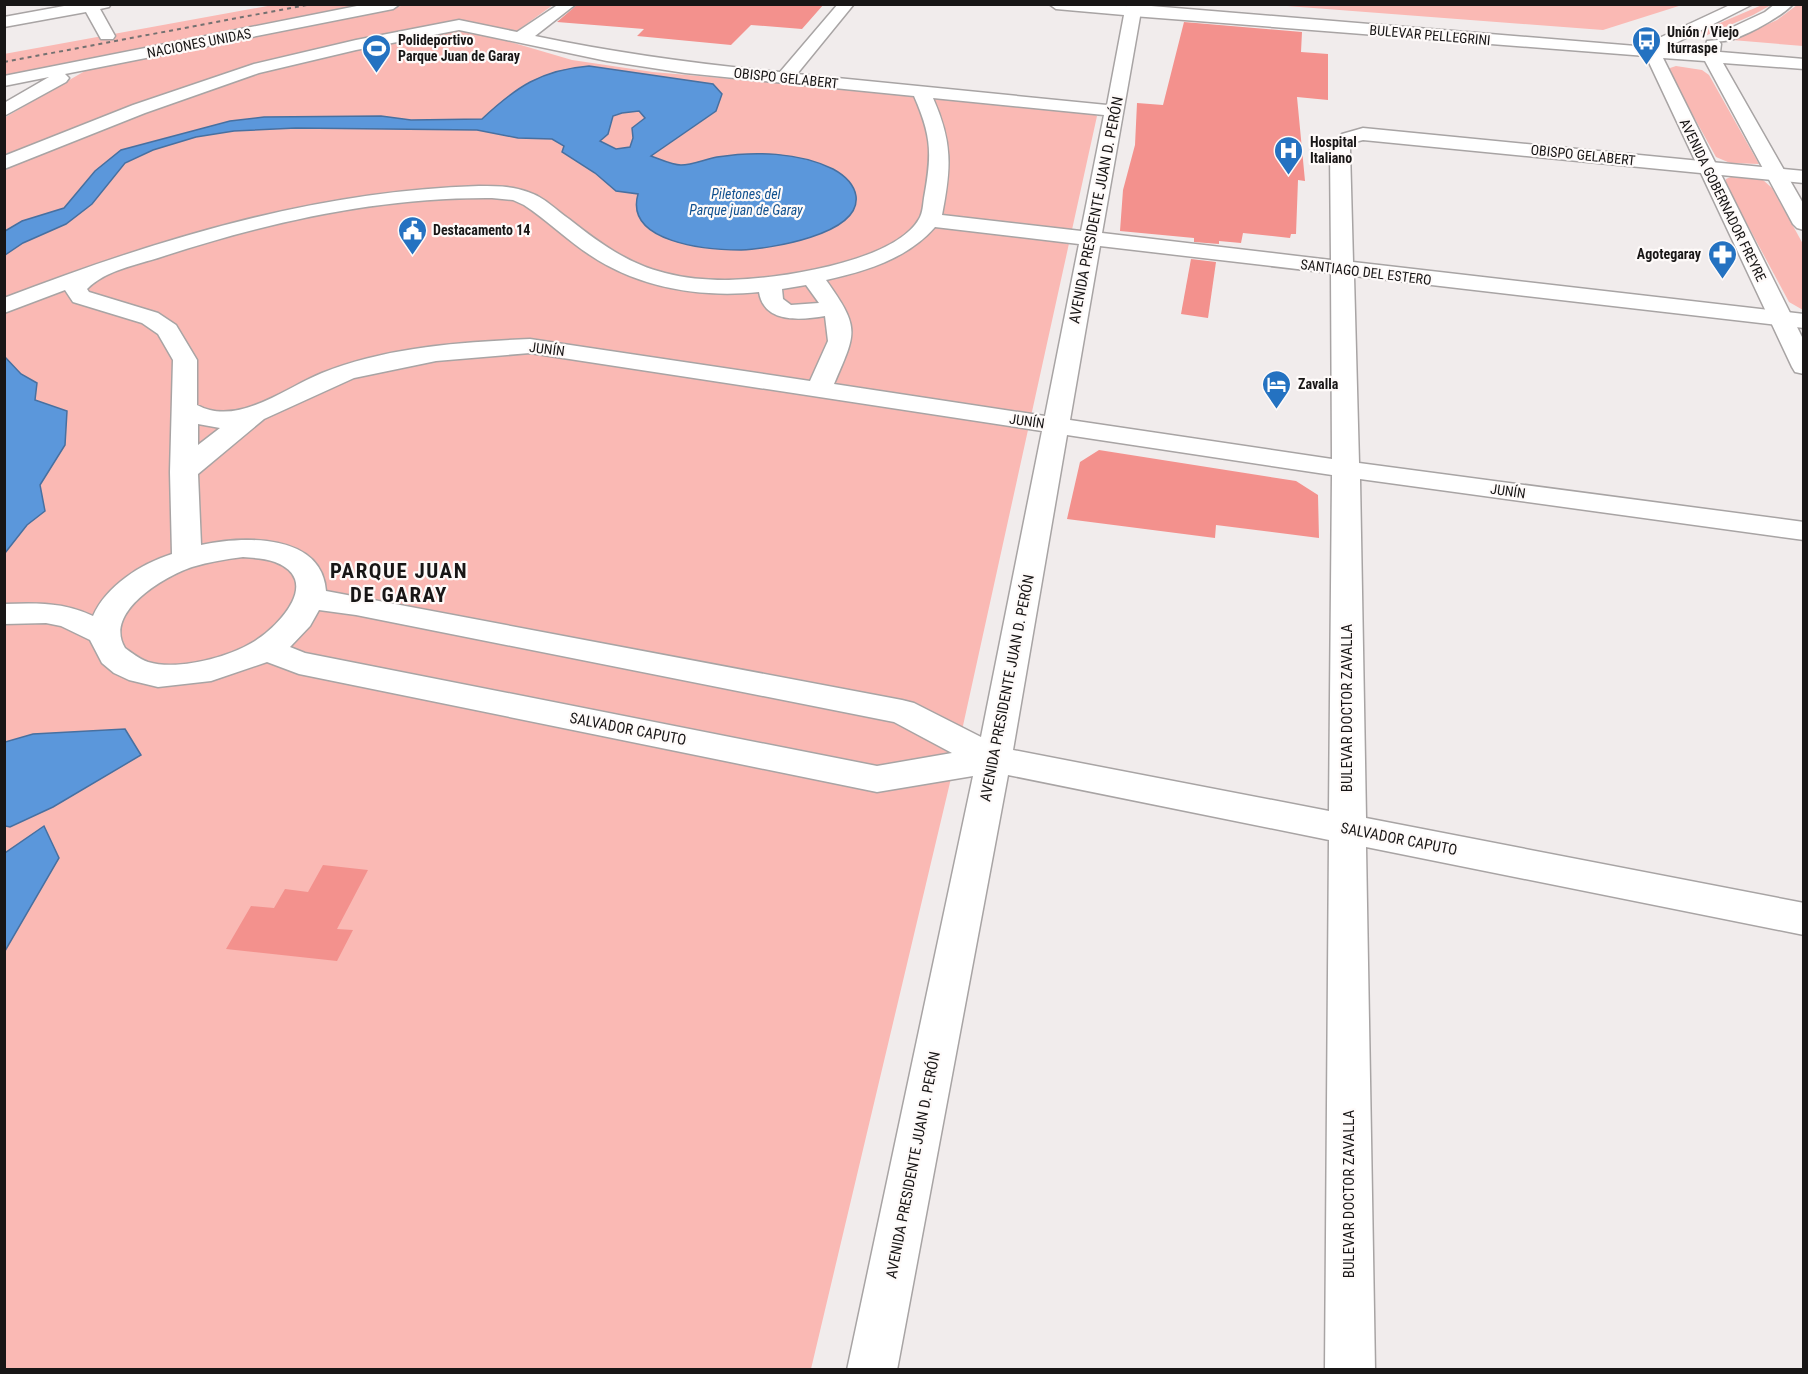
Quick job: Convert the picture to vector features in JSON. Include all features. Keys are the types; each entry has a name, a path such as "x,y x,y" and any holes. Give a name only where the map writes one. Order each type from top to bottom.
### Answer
{"street":[{"name":"NACIONES UNIDAS","path":"4,81 393,4"},
{"path":"518,38 533,31 569,4"},
{"path":"784,78 848,4"},
{"name":"BULEVAR PELLEGRINI","path":"1056,4 1431,29"},
{"name":"BULEVAR PELLEGRINI","path":"1202,4 1653,52 1712,50 1803,52"},
{"path":"1650,33 1716,4"},
{"path":"1653,52 1669,39 1746,4"},
{"path":"1786,4 1772,15 1729,34 1712,50 1803,224"},
{"path":"4,22 94,5 107,36"},
{"name":"AVENIDA PRESIDENTE JUAN D. PERÓN","path":"872,1370 994,759 1134,8"},
{"name":"OBISPO GELABERT","path":"4,163 150,105 254,69 356,45 459,25 639,62 1115,111"},
{"name":"BULEVAR PELLEGRINI","path":"1464,32 1669,39 1712,50 1803,64"},
{"name":"AVENIDA GOBERNADOR FREYRE","path":"1653,52 1709,168 1792,320 1803,367"},
{"path":"4,111 57,81 72,67"},
{"path":"4,308 92,272 194,238 290,216 403,197 484,192 504,193 531,200 598,252 644,274 726,287 770,285 813,278 896,249 914,238 930,220 942,151 940,136 921,92"},
{"name":"OBISPO GELABERT","path":"1363,134 1803,177"},
{"name":"BULEVAR DOCTOR ZAVALLA","path":"1350,1370 1346,469 1340,149 1344,140 1349,136 1363,134"},
{"name":"SANTIAGO DEL ESTERO","path":"930,220 1342,270 1792,320"},
{"path":"92,272 75,288 76,292 90,301 150,318 168,330 185,360 184,472 187,558"},
{"path":"813,278 833,308 840,324 840,341 818,391"},
{"path":"770,285 773,301 778,307 803,312 833,308"},
{"path":"4,308 104,304"},
{"name":"JUNÍN","path":"184,408 199,418 214,421 229,420 260,412 346,373 384,364 494,347 541,348 1346,469 1803,531"},
{"name":"JUNÍN","path":"184,472 214,445 260,412"},
{"path":"243,548 268,550 289,556 304,567 311,582 310,599 302,616 287,633 265,649 236,663 204,672 163,675 144,673 122,664 108,651 104,634 109,615 130,589 162,568 187,558 215,550 243,548"},
{"path":"4,614 46,613 89,604 130,589"},
{"name":"SALVADOR CAPUTO","path":"310,599 356,604 902,712 994,759 1803,919"},
{"path":"46,613 69,617 104,634"},
{"name":"SALVADOR CAPUTO","path":"265,649 299,663 877,778 994,759"}],"shaded area":[{"name":"PARQUE JUAN DE GARAY","path":"411,4 553,5 504,40 572,60 653,72 1086,110 1097,116 957,753 811,1369 5,1369 4,118 90,68"},
{"path":"1682,4 1603,30 1274,5"},
{"path":"273,5 373,5 5,75 4,54"},
{"path":"1762,5 1771,5 1698,39 1685,38"},
{"path":"1797,5 1803,5 1803,46 1732,40 1777,20"},
{"path":"1676,66 1702,70 1709,75 1759,164 1730,163 1716,157 1669,72 1670,68"},
{"path":"1733,176 1763,180 1772,188 1803,244 1803,310 1789,302 1725,183 1726,179"}],"water":[{"name":"Piletones del Parque juan de Garay","path":"589,66 713,84 722,94 716,111 651,156 681,165 717,157 746,154 776,154 806,159 833,169 848,180 856,196 854,209 844,221 829,230 791,243 741,250 709,248 672,240 656,233 644,223 637,210 638,194 616,191 595,173 562,152 564,146 552,139 518,138 477,130 296,128 234,131 196,137 153,150 125,163 92,204 66,224 23,243 5,255 5,231 22,221 64,208 95,171 121,150 230,121 264,117 381,116 411,120 482,119 506,98 530,82 557,71","holes":["639,111 645,118 632,128 633,138 630,147 616,149 600,141 608,134 613,116"]},
{"path":"5,357 21,374 37,383 35,400 67,411 65,445 40,485 45,511 27,525 5,553"},
{"path":"125,729 141,755 53,807 10,827 5,826 5,742 33,734"},
{"path":"44,826 59,858 5,951 5,853"}],"building":[{"path":"578,4 824,4 802,29 751,25 731,45 637,36 644,29 557,22"},
{"path":"1184,22 1302,32 1301,52 1328,54 1328,100 1297,97 1305,181 1298,180 1296,234 1291,234 1290,238 1243,233 1241,243 1219,241 1219,244 1194,242 1194,238 1120,231 1123,190 1135,145 1137,103 1163,105"},
{"path":"1191,259 1216,262 1208,318 1181,314"},
{"path":"1099,450 1296,481 1318,495 1319,538 1216,525 1215,538 1067,519 1080,462"},
{"path":"323,865 368,870 337,929 353,930 337,961 226,949 251,906 274,908 285,889 308,892"}],"railway":[{"path":"4,62 312,4"}],"place":[{"name":"Unión / Viejo Iturraspe","path":"1646,66"},
{"name":"Polideportivo Parque Juan de Garay","path":"377,74"},
{"name":"Hospital Italiano","path":"1289,176"},
{"name":"Destacamento 14","path":"412,256"},
{"name":"Agotegaray","path":"1722,280"},
{"name":"Zavalla","path":"1277,410"}],"district":[{"name":"PARQUE JUAN DE GARAY","path":"399,583"}]}
